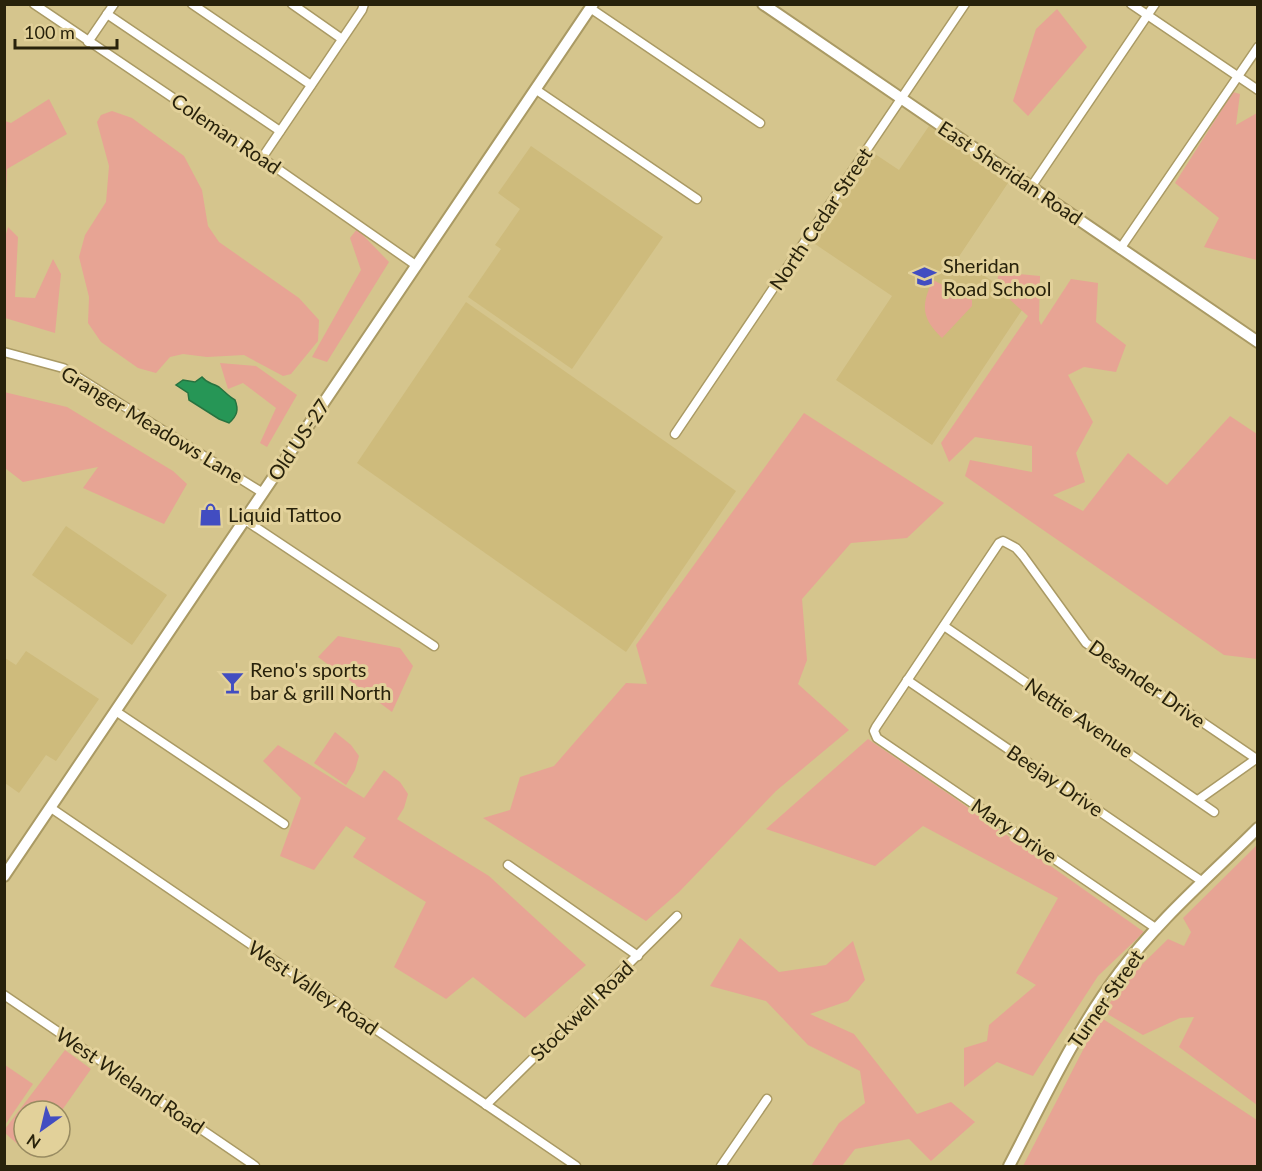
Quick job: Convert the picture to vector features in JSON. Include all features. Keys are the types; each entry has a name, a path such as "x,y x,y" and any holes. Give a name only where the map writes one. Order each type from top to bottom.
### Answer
{"main road":[{"name":"East Sheridan Road","path":"763,4 1257,342"},
{"name":"Old US-27","path":"4,876 117,712 591,6"},
{"name":"Turner Street","path":"1009,1167 1069,1052 1120,971 1156,929 1257,828"}],"street":[{"name":"Coleman Road","path":"34,4 417,266"},
{"path":"88,42 114,4"},
{"path":"192,4 311,85"},
{"path":"292,4 342,39"},
{"path":"262,158 364,4"},
{"name":"North Cedar Street","path":"675,434 965,4"},
{"path":"1131,4 1257,90"},
{"path":"1030,187 1155,4"},
{"path":"591,6 760,123"},
{"path":"107,14 280,131"},
{"path":"1120,249 1257,47"},
{"path":"536,89 697,199"},
{"name":"Granger Meadows Lane","path":"4,352 63,368 262,493"},
{"path":"245,520 434,646"},
{"name":"Desander Drive","path":"944,626 999,543 1008,542 1023,556 1086,643 1257,760"},
{"path":"907,680 944,626"},
{"name":"Nettie Avenue","path":"944,626 1214,812"},
{"name":"Mary Drive","path":"907,680 874,731 877,738 1156,929"},
{"name":"Beejay Drive","path":"907,680 1203,882"},
{"path":"117,712 284,824"},
{"path":"1198,800 1257,760"},
{"name":"West Valley Road","path":"51,808 576,1167"},
{"path":"508,865 638,956"},
{"name":"Stockwell Road","path":"486,1105 677,916"},
{"name":"West Wieland Road","path":"4,995 255,1167"},
{"path":"721,1167 767,1099"}],"shaded area":[{"path":"1057,9 1087,47 1028,116 1013,101 1036,29"},
{"path":"1233,92 1240,94 1236,125 1257,113 1257,260 1204,247 1219,218 1175,183"},
{"path":"49,99 67,134 7,169 5,217 5,121 11,123"},
{"path":"112,111 132,118 184,156 202,190 208,226 219,242 299,298 319,320 318,341 291,374 283,376 244,355 207,357 183,354 170,357 156,373 138,368 101,342 88,323 89,297 79,257 85,235 106,202 109,166 97,122 101,115"},
{"name":"Sheridan Road School","path":"929,126 1010,180 958,258 1026,304 932,445 836,380 892,296 812,242 872,152 899,170"},
{"path":"531,146 663,237 572,369 468,297 501,249 495,245 520,209 498,193"},
{"path":"8,227 18,237 15,297 35,298 53,259 61,274 55,333 5,318 4,241"},
{"path":"357,229 389,262 327,362 312,357 361,270 350,238"},
{"path":"999,272 1040,276 1039,320 1041,325 1071,279 1098,283 1096,322 1126,345 1116,372 1084,367 1068,375 1093,422 1076,453 1085,482 1053,495 1083,511 1128,453 1167,485 1230,416 1257,434 1257,659 1224,655 965,476 970,460 1032,472 1032,446 975,437 949,462 941,443 1028,316 996,287"},
{"path":"933,280 972,300 972,306 942,338 930,324 925,311 926,297"},
{"path":"466,302 736,491 626,652 357,463"},
{"path":"220,363 256,366 297,395 267,447 260,443 276,408 243,383 228,389"},
{"path":"202,377 235,400 236,413 229,423 189,400 188,393 176,385 183,380 195,382"},
{"path":"4,392 67,407 173,471 187,484 164,524 83,488 98,467 23,482 5,468"},
{"path":"804,413 944,503 907,538 851,543 802,599 807,660 798,684 849,730 776,791 679,892 646,921 483,818 510,810 520,777 554,766 626,683 647,684 636,645"},
{"path":"66,526 167,595 132,645 32,575"},
{"path":"338,636 400,648 413,666 392,712 318,657"},
{"path":"26,651 99,699 56,761 46,755 19,793 5,783 5,658 16,665"},
{"path":"335,732 351,745 359,756 355,770 346,785 314,763"},
{"path":"868,739 1144,932 1098,976 1033,1076 997,1062 964,1087 964,1048 987,1041 989,1025 1036,985 1016,973 1058,898 923,826 875,866 766,829"},
{"path":"278,745 364,798 384,770 400,782 408,794 404,808 397,819 489,876 586,965 525,1018 473,977 446,999 394,967 426,902 353,857 366,838 346,826 314,870 280,856 301,798 263,761"},
{"path":"1257,845 1257,1105 1179,1047 1194,1017 1180,1018 1143,1035 1104,1012 1122,984 1168,939 1184,946 1191,932 1183,918"},
{"path":"740,938 779,972 826,965 853,941 865,980 848,1001 810,1014 854,1034 917,1114 951,1102 975,1122 931,1161 909,1139 855,1149 842,1166 811,1166 839,1123 865,1103 860,1071 808,1045 766,1001 710,986"},
{"path":"1100,1017 1257,1120 1257,1166 1023,1166"},
{"path":"65,1050 91,1069 70,1099 28,1099"},
{"path":"5,1065 33,1084 23,1099 12,1099 12,1115 5,1125"},
{"path":"12,1120 12,1139 5,1133 5,1129"}],"place":[{"name":"Sheridan Road School","path":"925,277"},
{"name":"Liquid Tattoo","path":"210,515"},
{"name":"Reno's sports bar & grill North","path":"232,682"}]}
